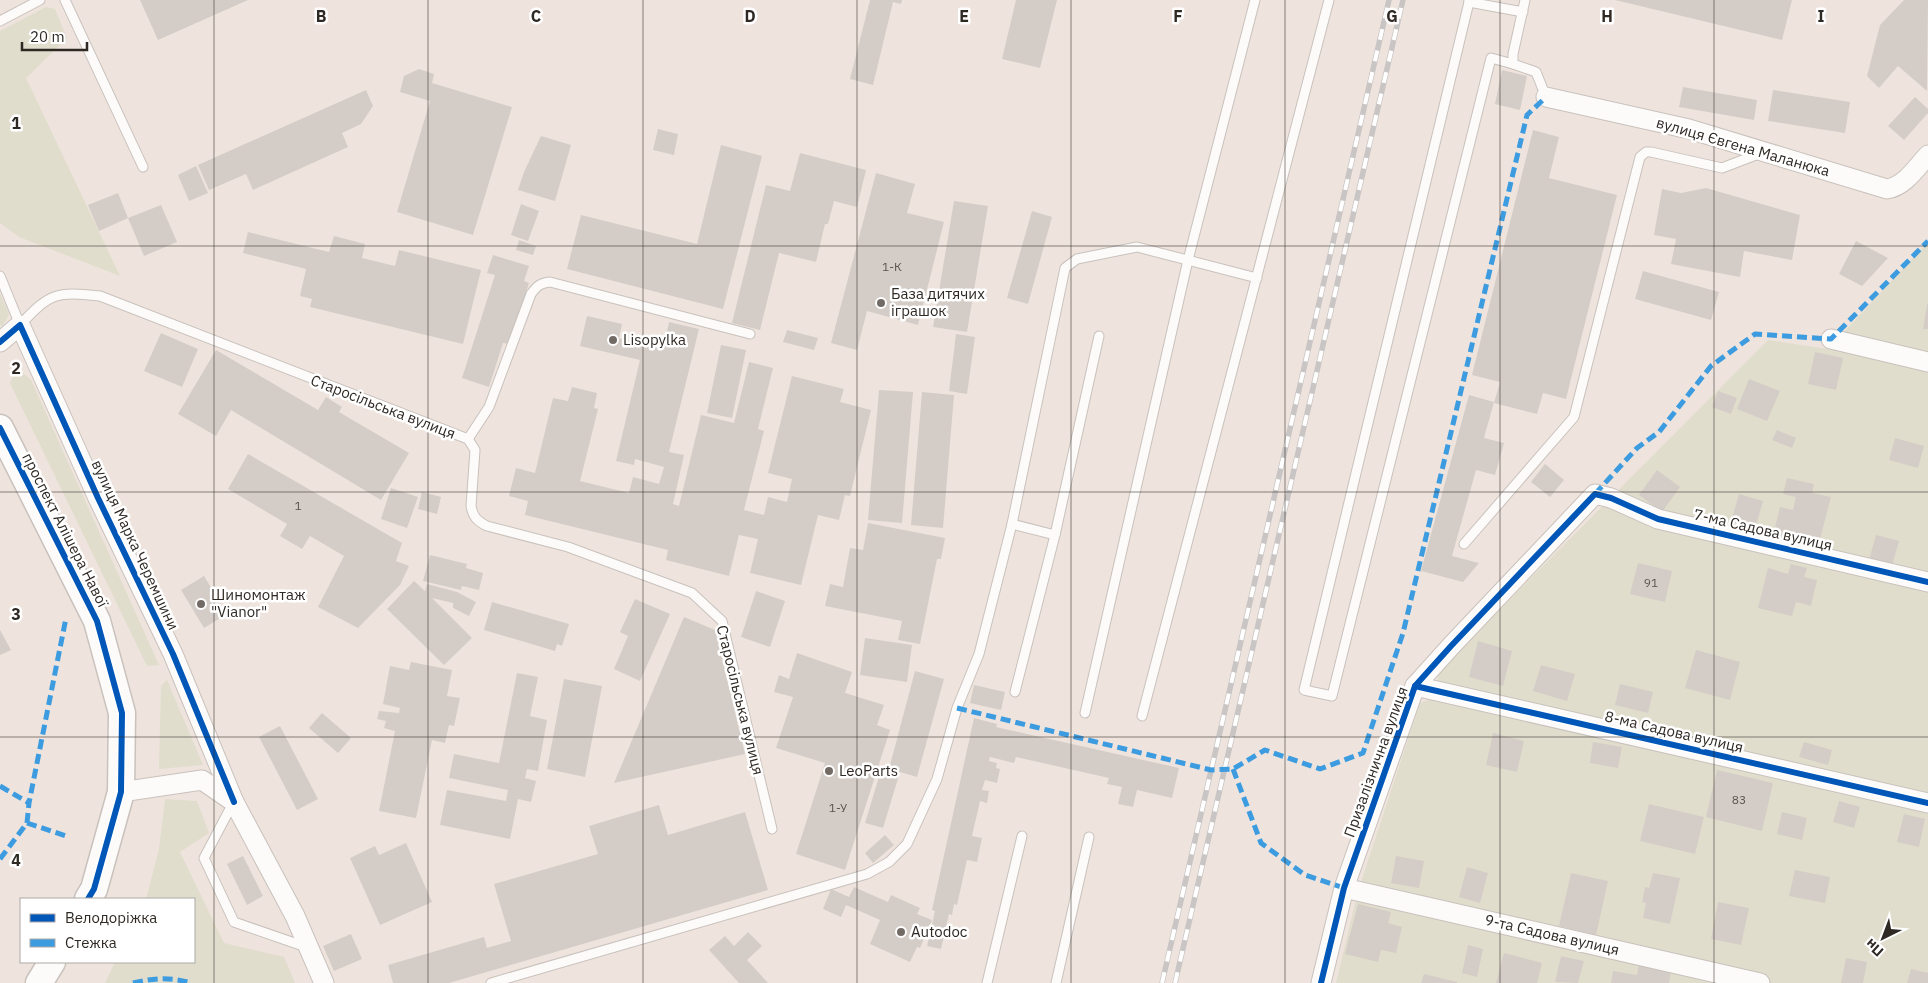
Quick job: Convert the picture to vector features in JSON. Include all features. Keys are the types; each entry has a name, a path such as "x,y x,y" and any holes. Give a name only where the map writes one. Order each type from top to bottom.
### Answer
{"street":[{"name":"вулиця Євгена Маланюка","path":"1546,96 1689,129 1887,189 1894,188 1903,182 1928,155"},
{"path":"0,342 20,324"},
{"name":"вулиця Марка Черемшини","path":"20,324 98,498 173,654 234,802 295,916 324,983"},
{"path":"1831,339 1928,362"},
{"name":"проспект Алішера Навої","path":"0,428 97,621 122,713 121,792 94,889 89,898"},
{"name":"7-ма Садова вулиця","path":"1595,494 1611,498 1658,519 1928,582"},
{"name":"Призалізнична вулиця","path":"1321,983 1344,888 1415,686 1595,494"},
{"name":"8-ма Садова вулиця","path":"1415,686 1928,803"},
{"name":"вулиця Марка Черемшини","path":"121,792 202,780 234,802"},
{"name":"9-та Садова вулиця","path":"1344,888 1760,983"},
{"path":"40,983 51,963"}],"lane":[{"path":"0,21 40,0"},
{"path":"65,0 143,167"},
{"path":"1084,713 1188,260 1255,0"},
{"path":"1142,716 1329,0"},
{"path":"1513,64 1513,54 1526,0"},
{"path":"1522,12 1469,1 1304,690 1332,696 1491,58 1536,72 1546,96"},
{"path":"1464,544 1574,417 1640,157 1646,152 1651,152 1722,168 1764,152"},
{"path":"491,983 867,874 889,862 907,844 937,778 957,708 979,654 1012,524 1066,268 1077,259 1137,247 1257,278"},
{"path":"0,276 20,324"},
{"path":"468,439 489,407 531,294 537,286 543,283 550,282 750,334"},
{"name":"Старосільська вулиця","path":"20,324 46,300 63,293 100,296 468,439 475,450 471,506 473,515 479,522 487,526 568,547 692,593 722,621 772,829"},
{"path":"1015,692 1055,535 1100,336"},
{"path":"1012,524 1055,535"},
{"path":"234,802 204,858 234,922 309,948"},
{"path":"987,983 1022,836"},
{"path":"1056,983 1089,837"}],"shaded area":[{"path":"46,7 55,9 67,38 26,78 120,276 19,237 0,223 0,31"},
{"path":"1928,242 1928,983 1336,983 1358,891 1420,703 1431,699 1441,668 1768,340 1828,349"},
{"path":"0,293 9,314 3,326 0,325"},
{"path":"22,372 31,380 159,665 147,666 10,383 14,374"},
{"path":"167,680 203,765 159,769 161,686"},
{"path":"165,799 197,801 209,833 180,852 224,943 284,957 295,983 105,983 115,963 195,963 195,898 146,898 159,849"}],"building":[{"path":"140,0 248,0 158,40"},
{"path":"870,0 902,0 901,4 893,2 873,85 850,79"},
{"path":"1016,0 1057,0 1040,68 1002,59"},
{"path":"1615,0 1792,0 1782,40"},
{"path":"1904,0 1928,0 1927,91 1898,66 1879,88 1867,76 1880,25"},
{"path":"419,69 434,74 432,83 512,107 473,235 397,212 430,101 400,92 404,76"},
{"path":"1502,70 1527,76 1520,110 1495,104"},
{"path":"1683,87 1757,100 1754,120 1679,107"},
{"path":"366,90 373,106 361,124 342,133 348,147 253,190 246,174 209,190 198,165"},
{"path":"1773,90 1850,102 1845,133 1768,121"},
{"path":"1915,97 1928,109 1928,113 1904,140 1888,126"},
{"path":"658,129 678,134 674,155 653,150"},
{"path":"1533,130 1559,137 1549,178 1617,195 1566,399 1543,393 1537,414 1494,403 1500,382 1472,375"},
{"path":"541,136 571,145 555,201 518,190 524,172"},
{"path":"721,145 762,156 723,309 567,269 581,215 697,244"},
{"path":"800,153 866,170 857,207 834,201 828,224 825,224 816,262 779,253 760,330 732,323 766,185 790,191"},
{"path":"196,166 208,193 189,201 178,175"},
{"path":"876,173 915,184 907,213 944,222 918,325 867,311 857,350 831,343"},
{"path":"1706,188 1800,215 1792,260 1744,251 1740,277 1671,264 1676,239 1654,235 1662,189 1681,193"},
{"path":"118,193 128,218 99,231 88,205"},
{"path":"954,201 988,206 967,332 933,327"},
{"path":"521,204 539,211 528,241 511,235"},
{"path":"161,205 177,242 144,256 128,218"},
{"path":"1032,211 1052,217 1028,304 1007,298"},
{"path":"248,232 329,252 334,236 365,244 362,258 395,266 399,250 481,270 463,344 310,307 312,299 300,296 306,269 243,253"},
{"path":"519,240 536,246 533,255 516,250"},
{"path":"1856,241 1888,258 1862,286 1839,274"},
{"path":"493,255 529,266 524,281 529,283 509,344 503,343 489,387 462,378 495,275 487,273"},
{"path":"1643,271 1719,292 1711,320 1635,299"},
{"path":"1927,304 1928,329 1923,329"},
{"path":"587,316 622,324 619,338 663,349 669,322 699,329 669,452 684,455 673,504 679,506 701,415 734,423 749,362 773,368 758,429 764,431 744,510 764,515 768,497 787,502 792,479 768,473 792,376 844,389 840,402 871,410 850,496 845,495 839,520 818,515 801,585 750,573 758,539 739,535 729,576 666,560 668,550 525,515 528,501 509,496 516,468 535,473 553,398 568,401 572,387 597,393 594,408 598,409 580,481 629,493 633,477 659,484 664,467 635,459 634,465 616,461 640,360 580,346"},
{"path":"787,330 818,338 814,350 783,342"},
{"path":"161,333 198,349 182,387 144,371"},
{"path":"956,334 975,337 967,394 949,391"},
{"path":"721,345 746,350 732,418 707,413"},
{"path":"216,350 318,410 326,397 342,407 339,412 409,453 381,500 231,410 216,436 178,414"},
{"path":"1815,352 1843,358 1836,390 1808,384"},
{"path":"1749,379 1780,391 1767,421 1737,409"},
{"path":"879,390 913,392 902,523 868,520"},
{"path":"1718,391 1737,398 1731,414 1712,407"},
{"path":"922,392 954,395 943,528 911,525"},
{"path":"1469,395 1494,402 1484,438 1504,443 1495,475 1476,470 1452,556 1479,563 1463,582 1421,571"},
{"path":"1777,430 1796,438 1792,448 1772,440"},
{"path":"1895,438 1924,446 1918,468 1889,460"},
{"path":"248,454 402,543 396,561 409,566 400,585 358,628 318,607 344,556 310,536 302,549 280,536 287,524 228,489"},
{"path":"1545,464 1564,480 1550,497 1531,482"},
{"path":"1657,470 1680,487 1662,512 1639,495"},
{"path":"1787,478 1814,484 1812,493 1831,497 1820,539 1803,535 1800,546 1772,539 1780,507 1793,510 1796,497 1783,494"},
{"path":"391,488 418,497 407,528 381,519"},
{"path":"422,492 441,497 437,514 418,509"},
{"path":"1739,494 1763,501 1755,529 1731,522"},
{"path":"868,523 945,538 941,559 937,559 920,644 898,640 902,621 825,606 830,584 843,587 850,548 863,550"},
{"path":"1876,535 1899,541 1892,566 1869,560"},
{"path":"430,555 467,564 466,568 483,573 479,590 462,586 461,590 423,581"},
{"path":"1638,563 1672,571 1665,602 1630,594"},
{"path":"1791,564 1807,568 1804,577 1817,580 1811,606 1796,602 1792,616 1758,608 1768,568 1788,574"},
{"path":"204,576 227,614 204,628 181,590"},
{"path":"414,581 425,591 427,584 457,592 476,602 469,616 453,608 453,603 432,598 472,638 444,665 387,609"},
{"path":"756,591 785,601 770,647 741,637"},
{"path":"635,599 670,614 640,681 614,669 628,636 620,632"},
{"path":"492,602 569,624 562,646 557,644 555,651 484,630"},
{"path":"684,617 715,630 745,754 614,783"},
{"path":"0,630 11,650 0,655"},
{"path":"865,638 912,645 907,682 860,675"},
{"path":"1478,641 1512,651 1503,686 1469,677"},
{"path":"1696,650 1740,662 1730,700 1685,688"},
{"path":"797,653 852,672 845,693 884,705 877,725 890,730 845,870 796,854 825,763 776,748 793,697 774,692 779,675 789,679"},
{"path":"411,662 452,670 447,696 460,698 454,726 449,725 445,743 432,740 416,818 379,811 395,731 384,728 386,721 377,719 379,711 399,713 400,708 383,704 390,666 409,670"},
{"path":"1541,665 1575,674 1567,701 1533,691"},
{"path":"915,671 944,679 917,777 900,772 883,828 865,823 882,767 889,769"},
{"path":"517,673 538,677 530,716 547,720 538,771 527,769 525,778 536,781 531,802 518,799 510,839 440,825 447,790 506,801 508,790 449,778 454,754 499,763"},
{"path":"564,679 602,686 585,777 547,769"},
{"path":"1620,684 1653,692 1648,713 1615,705"},
{"path":"974,685 1005,692 1001,710 970,703"},
{"path":"322,713 351,738 338,753 309,728"},
{"path":"974,718 997,724 996,727 1179,768 1172,798 1137,790 1133,807 1118,804 1122,787 1107,784 1109,778 1016,757 1014,763 990,757 989,761 997,763 996,768 1000,769 997,783 985,780 982,790 989,791 987,803 980,801 972,836 982,838 977,862 967,860 957,905 954,904 952,915 949,914 941,949 927,946 935,911 932,910"},
{"path":"280,726 318,799 297,810 259,737"},
{"path":"1493,733 1524,741 1517,772 1486,765"},
{"path":"1593,742 1622,747 1618,768 1590,763"},
{"path":"1804,742 1832,750 1828,765 1799,757"},
{"path":"1717,770 1773,783 1762,831 1706,817"},
{"path":"1839,801 1860,807 1854,828 1833,822"},
{"path":"1649,804 1704,817 1695,854 1640,841"},
{"path":"659,805 668,835 745,812 768,890 449,983 393,983 388,965 484,937 487,948 511,941 494,884 598,854 589,826"},
{"path":"1782,812 1807,818 1802,840 1777,834"},
{"path":"1904,814 1925,819 1919,847 1897,842"},
{"path":"885,835 894,845 873,863 865,853"},
{"path":"406,843 432,902 380,925 350,858 375,846 379,855"},
{"path":"243,856 263,896 247,905 227,864"},
{"path":"1396,856 1424,861 1419,888 1391,883"},
{"path":"1467,867 1488,873 1480,903 1459,897"},
{"path":"1795,870 1830,877 1825,903 1789,896"},
{"path":"1571,873 1608,881 1596,935 1559,926"},
{"path":"1653,873 1680,878 1670,924 1643,918 1646,903 1642,902 1645,887 1649,888"},
{"name":"Autodoc","path":"854,887 888,902 891,895 920,908 917,914 932,920 920,948 917,947 910,962 870,944 880,920 846,905 841,917 823,909 831,889 849,897"},
{"path":"1718,902 1749,908 1741,945 1711,939"},
{"path":"1358,904 1391,912 1388,923 1402,927 1396,953 1381,950 1378,962 1345,954"},
{"path":"748,932 762,946 747,960 768,983 739,983 709,950 725,936 734,946"},
{"path":"351,934 362,959 334,971 323,946"},
{"path":"1468,945 1483,949 1477,977 1462,973"},
{"path":"1504,953 1542,963 1537,983 1496,983"},
{"path":"1561,956 1584,961 1578,983 1555,982"},
{"path":"1846,958 1867,962 1863,983 1841,983"},
{"path":"1639,964 1671,971 1669,983 1611,983 1613,971 1637,975"},
{"path":"1911,969 1928,973 1928,983 1907,983"},
{"path":"1424,974 1457,982 1457,983 1421,983"}],"railway":[{"path":"1162,983 1389,0"},
{"path":"1175,983 1403,0"}],"marked path":[{"path":"957,708 1211,770 1233,769 1265,750 1320,769 1363,753 1403,633 1527,115 1546,97"},
{"path":"1595,494 1637,448 1659,432 1711,366 1755,334 1831,339 1928,241"},
{"path":"0,859 27,823 29,803 66,618"},
{"path":"1233,769 1261,843 1305,875 1344,888"},
{"path":"0,786 29,803"},
{"path":"27,823 69,837"},
{"path":"133,983 162,979 191,983"}],"cycle path":[{"path":"0,342 20,325 98,498 173,654 234,802"},
{"path":"0,428 97,621 122,713 121,792 94,889 89,898"},
{"path":"1321,983 1344,888 1415,686 1595,494 1611,498 1658,519 1928,582"},
{"path":"1415,686 1928,803"}],"place":[{"name":"База дитячих іграшок","path":"881,303"},
{"name":"Lisopylka","path":"613,340"},
{"name":"Шиномонтаж \"Vianor\"","path":"201,604"},
{"name":"LeoParts","path":"829,771"},
{"name":"Autodoc","path":"901,932"}]}
